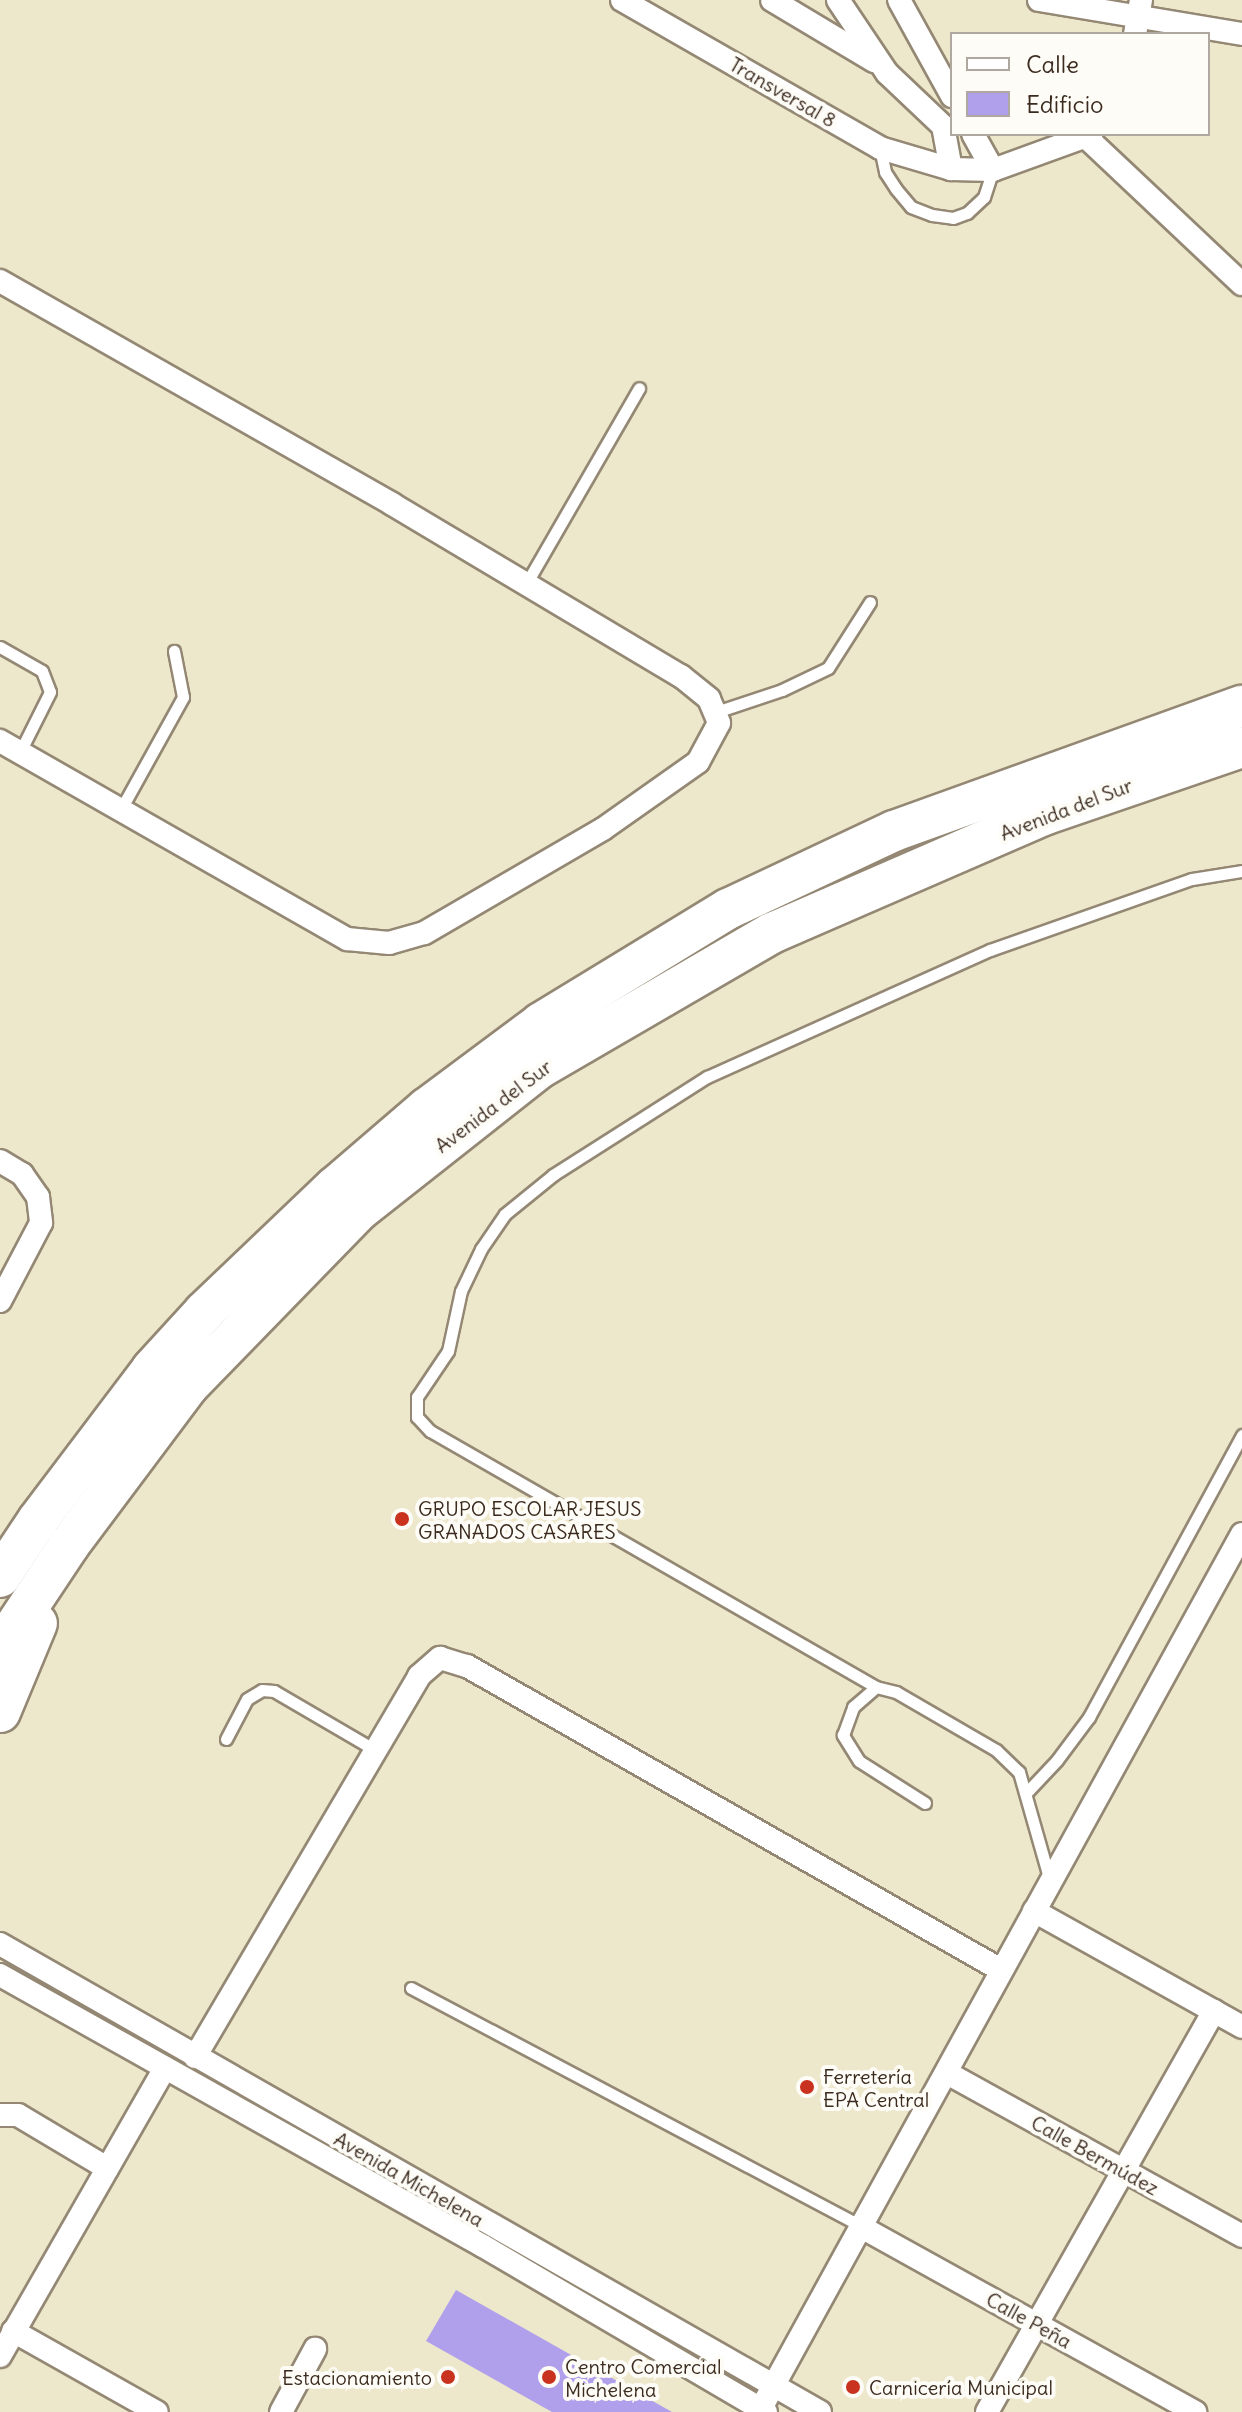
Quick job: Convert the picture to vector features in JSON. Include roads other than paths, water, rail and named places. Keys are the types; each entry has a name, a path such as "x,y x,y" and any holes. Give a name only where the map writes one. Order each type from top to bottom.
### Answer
{"highway":[{"name":"Avenida del Sur","path":"0,1577 38,1520 152,1369 204,1312 335,1187 427,1108 541,1023 728,909 894,831 1242,706"},
{"name":"Avenida del Sur","path":"0,1649 69,1545 188,1386 357,1212 538,1069 772,933 1046,814 1242,747"},
{"path":"0,1562 38,1520"},
{"path":"0,1712 69,1545"}],"street":[{"name":"Transversal 8","path":"622,0 880,148 951,169 993,170"},
{"path":"772,0 880,65 943,126 951,169"},
{"path":"838,0 880,65"},
{"path":"899,0 950,92"},
{"path":"1039,0 1242,34"},
{"path":"974,136 993,170 1090,136 1242,284"},
{"path":"0,281 681,676 709,699 719,723 698,762 603,829 424,933 389,943 347,939 0,741"},
{"path":"0,1161 22,1174 38,1197 41,1223 0,1301"},
{"path":"762,2411 1242,1534"},
{"path":"195,2057 419,1676 440,1658 467,1666 1001,1970"},
{"path":"1034,1911 1242,2027"},
{"name":"Avenida Michelena","path":"0,1944 820,2412"},
{"name":"Avenida Michelena","path":"0,1975 483,2246 762,2411"},
{"path":"987,2412 1214,2011"},
{"path":"0,2356 165,2068"},
{"name":"Calle Bermúdez","path":"947,2073 1242,2236"},
{"path":"0,2115 18,2115 107,2168"},
{"name":"Calle Peña","path":"863,2228 1195,2412"},
{"path":"13,2331 157,2412"},
{"path":"281,2412 315,2349"}],"lane":[{"path":"880,148 885,172 896,189 911,207 932,215 953,218 967,213 984,197 993,170"},
{"path":"526,584 639,388"},
{"path":"716,712 782,690 828,668 870,602"},
{"path":"0,647 42,671 50,692 39,721 20,752"},
{"path":"121,809 183,697 174,651"},
{"path":"1050,1882 1019,1772 996,1750 896,1692 876,1687 430,1431 417,1417 417,1397 448,1351 461,1291 481,1249 505,1214 553,1175 707,1077 990,950 1192,879 1242,871"},
{"path":"1027,1792 1057,1760 1089,1717 1242,1435"},
{"path":"876,1687 853,1707 843,1735 859,1761 925,1803"},
{"path":"226,1739 247,1699 262,1690 274,1691 375,1750"},
{"path":"411,1988 863,2228"}],"place":[{"name":"GRUPO ESCOLAR JESUS GRANADOS CASARES","path":"402,1519"},
{"name":"Ferretería EPA Central","path":"807,2087"},
{"name":"Estacionamiento","path":"448,2377"},
{"name":"Centro Comercial Michelena","path":"549,2377"},
{"name":"Carnicería Municipal","path":"853,2387"}]}
